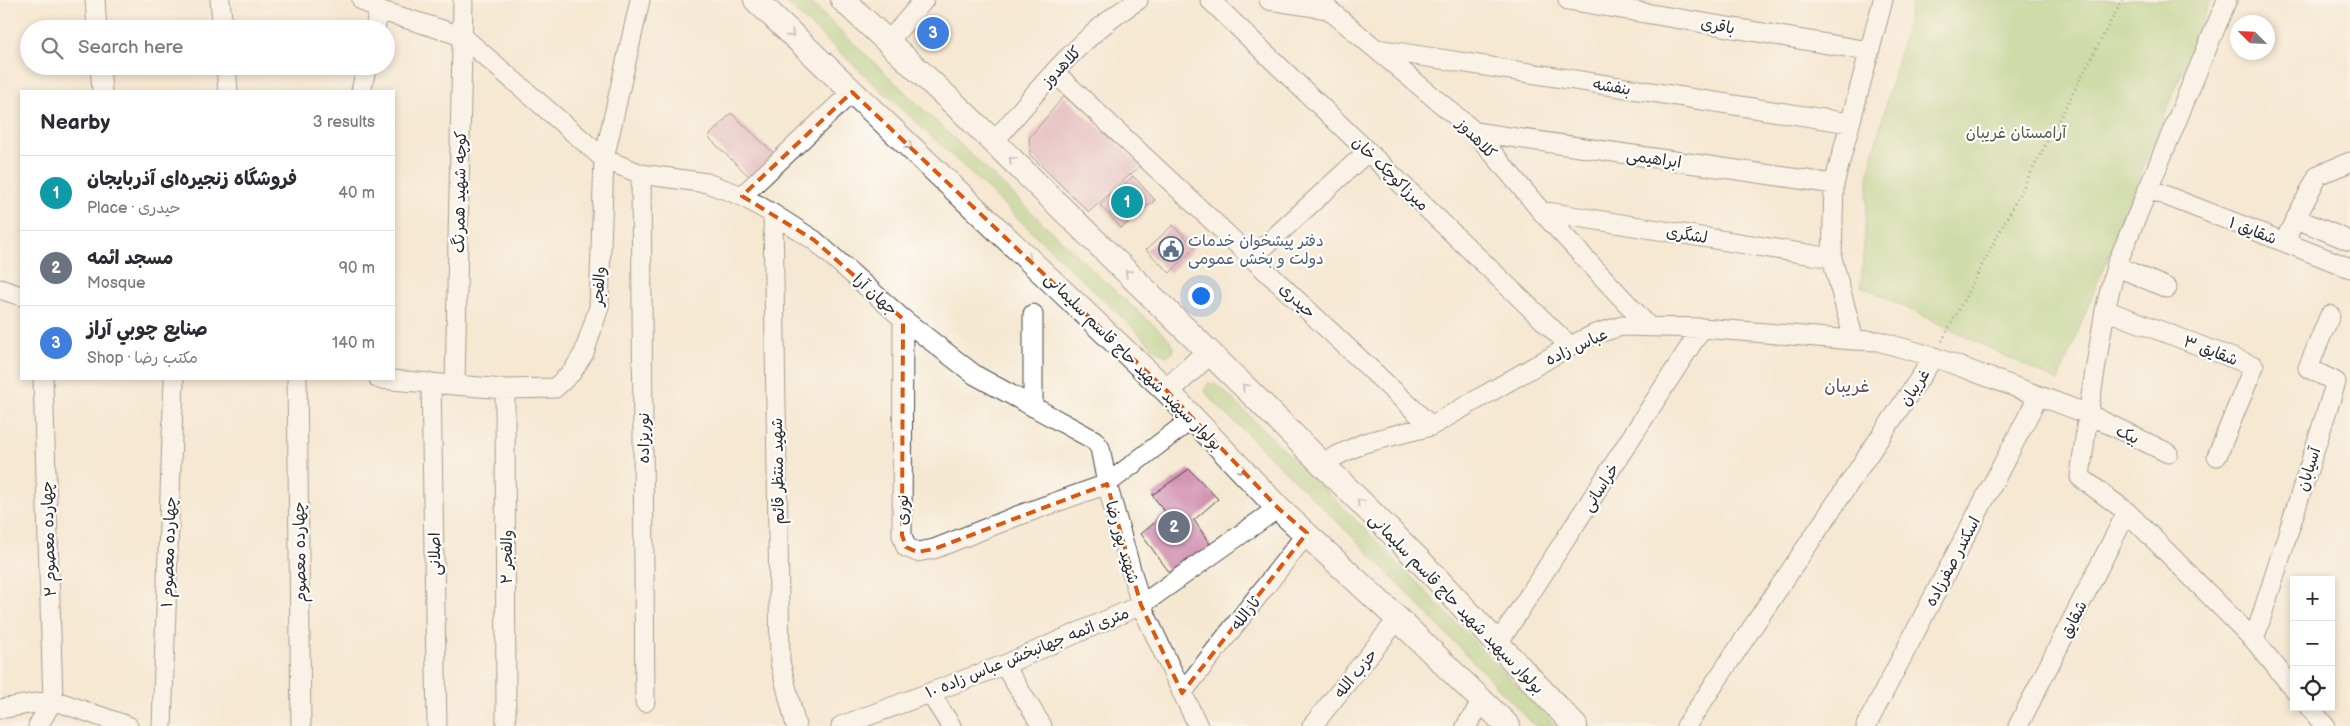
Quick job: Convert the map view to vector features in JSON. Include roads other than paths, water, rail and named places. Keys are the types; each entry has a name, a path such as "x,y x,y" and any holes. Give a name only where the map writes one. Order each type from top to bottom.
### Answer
{"main road":[{"name":"بولوار سپهبد شهید حاج قاسم سلیمانی","path":"756,0 1167,391 1278,508 1398,619 1508,726"},
{"name":"بولوار سپهبد شهید حاج قاسم سلیمانی","path":"843,0 994,142 1209,352 1419,560 1497,645 1576,726"},
{"path":"1167,391 1209,352"}],"street":[{"path":"95,0 96,20"},
{"path":"220,0 222,20"},
{"path":"362,0 380,10 462,36"},
{"name":"کوچه شهید همرنگ","path":"455,385 463,0"},
{"name":"والفجر","path":"392,380 505,388 554,388 572,372 584,353 599,307 604,159 640,0"},
{"path":"888,42 924,0"},
{"name":"کلاهدوز","path":"994,142 1054,72 1113,16 1138,0"},
{"name":"میرزاکوچک خان","path":"1210,0 1570,346"},
{"name":"کلاهدوز","path":"1270,0 1331,4 1376,49 1475,132 1542,210 1649,327"},
{"name":"باقری","path":"1568,0 1869,51"},
{"path":"1854,340 1832,258 1834,184 1848,122 1883,0"},
{"path":"2227,0 2116,266 2105,310 2080,477 2127,512 2254,640 2290,684"},
{"path":"377,20 380,10"},
{"name":"جهان آرا","path":"462,36 604,159 641,174 707,183 742,196 814,240 903,318 975,375 1094,440 1100,448 1107,484"},
{"name":"بنفشه","path":"1376,49 1848,122"},
{"name":"حیدری","path":"1054,72 1431,426"},
{"path":"101,75 102,90"},
{"path":"227,75 228,90"},
{"path":"361,90 365,75"},
{"path":"742,196 852,92"},
{"name":"ابراهیمی","path":"1475,132 1834,184"},
{"path":"1253,257 1368,151"},
{"name":"شقایق ۱","path":"2149,189 2284,242 2318,175 2350,162"},
{"name":"نوریزاده","path":"641,174 645,702"},
{"name":"لشگری","path":"1542,210 1832,258"},
{"name":"شهید منتظر قائم","path":"773,214 780,662 796,726"},
{"path":"2297,219 2350,242"},
{"path":"2284,242 2350,268"},
{"path":"2116,266 2167,288"},
{"path":"1,285 20,295"},
{"name":"شقایق ۳","path":"2105,310 2254,366 2217,456"},
{"path":"1033,314 1034,407"},
{"name":"آسیابان","path":"2254,640 2336,382 2308,368 2330,315"},
{"name":"نوری","path":"903,318 902,535 906,547 917,552 934,549 1017,516 1107,484"},
{"name":"عباس زاده","path":"1321,463 1364,443 1431,426 1570,346 1595,334 1622,326 1702,328 1854,340"},
{"name":"خراسانی","path":"1497,645 1702,328"},
{"name":"غریبان","path":"1686,726 1934,357 1878,341 1854,340"},
{"name":"بیک","path":"1934,357 2088,414 2168,454"},
{"name":"چهارده معصوم ۲","path":"43,380 53,700"},
{"name":"چهارده معصوم ۱","path":"162,726 174,380"},
{"name":"چهارده معصوم","path":"297,380 301,726"},
{"name":"اصلانی","path":"431,383 437,726"},
{"name":"والفجر ۲","path":"505,388 506,726"},
{"name":"اسکندر صفرزاده","path":"1866,726 2038,397"},
{"name":"شهید پور رضا","path":"1193,418 1107,484 1141,605 1198,726"},
{"name":"۱۰ متری ائمه جهانبخش عباس زاده","path":"850,724 1004,665 1141,605 1278,508"},
{"name":"شقایق","path":"2018,726 2127,512"},
{"name":"ثارالله","path":"1182,693 1307,533"},
{"name":"حزب الله","path":"1312,726 1398,619"},
{"path":"1004,665 1042,726"},
{"path":"930,693 951,726"},
{"path":"38,726 53,700"},
{"path":"0,709 53,700 128,726"},
{"path":"1466,726 1483,701"}],"place":[{"name":"صنايع چوبي آراز","path":"933,33"},
{"name":"فروشگاه زنجیره‌ای آذربایجان","path":"1127,202"},
{"name":"دفتر پیشخوان خدمات دولت و بخش عمومی","path":"1171,249"},
{"name":"مسجد ائمه","path":"1174,527"}],"district":[{"name":"غریبان","path":"1847,386"}],"park label":[{"name":"آرامستان غریبان","path":"2016,132"}]}
